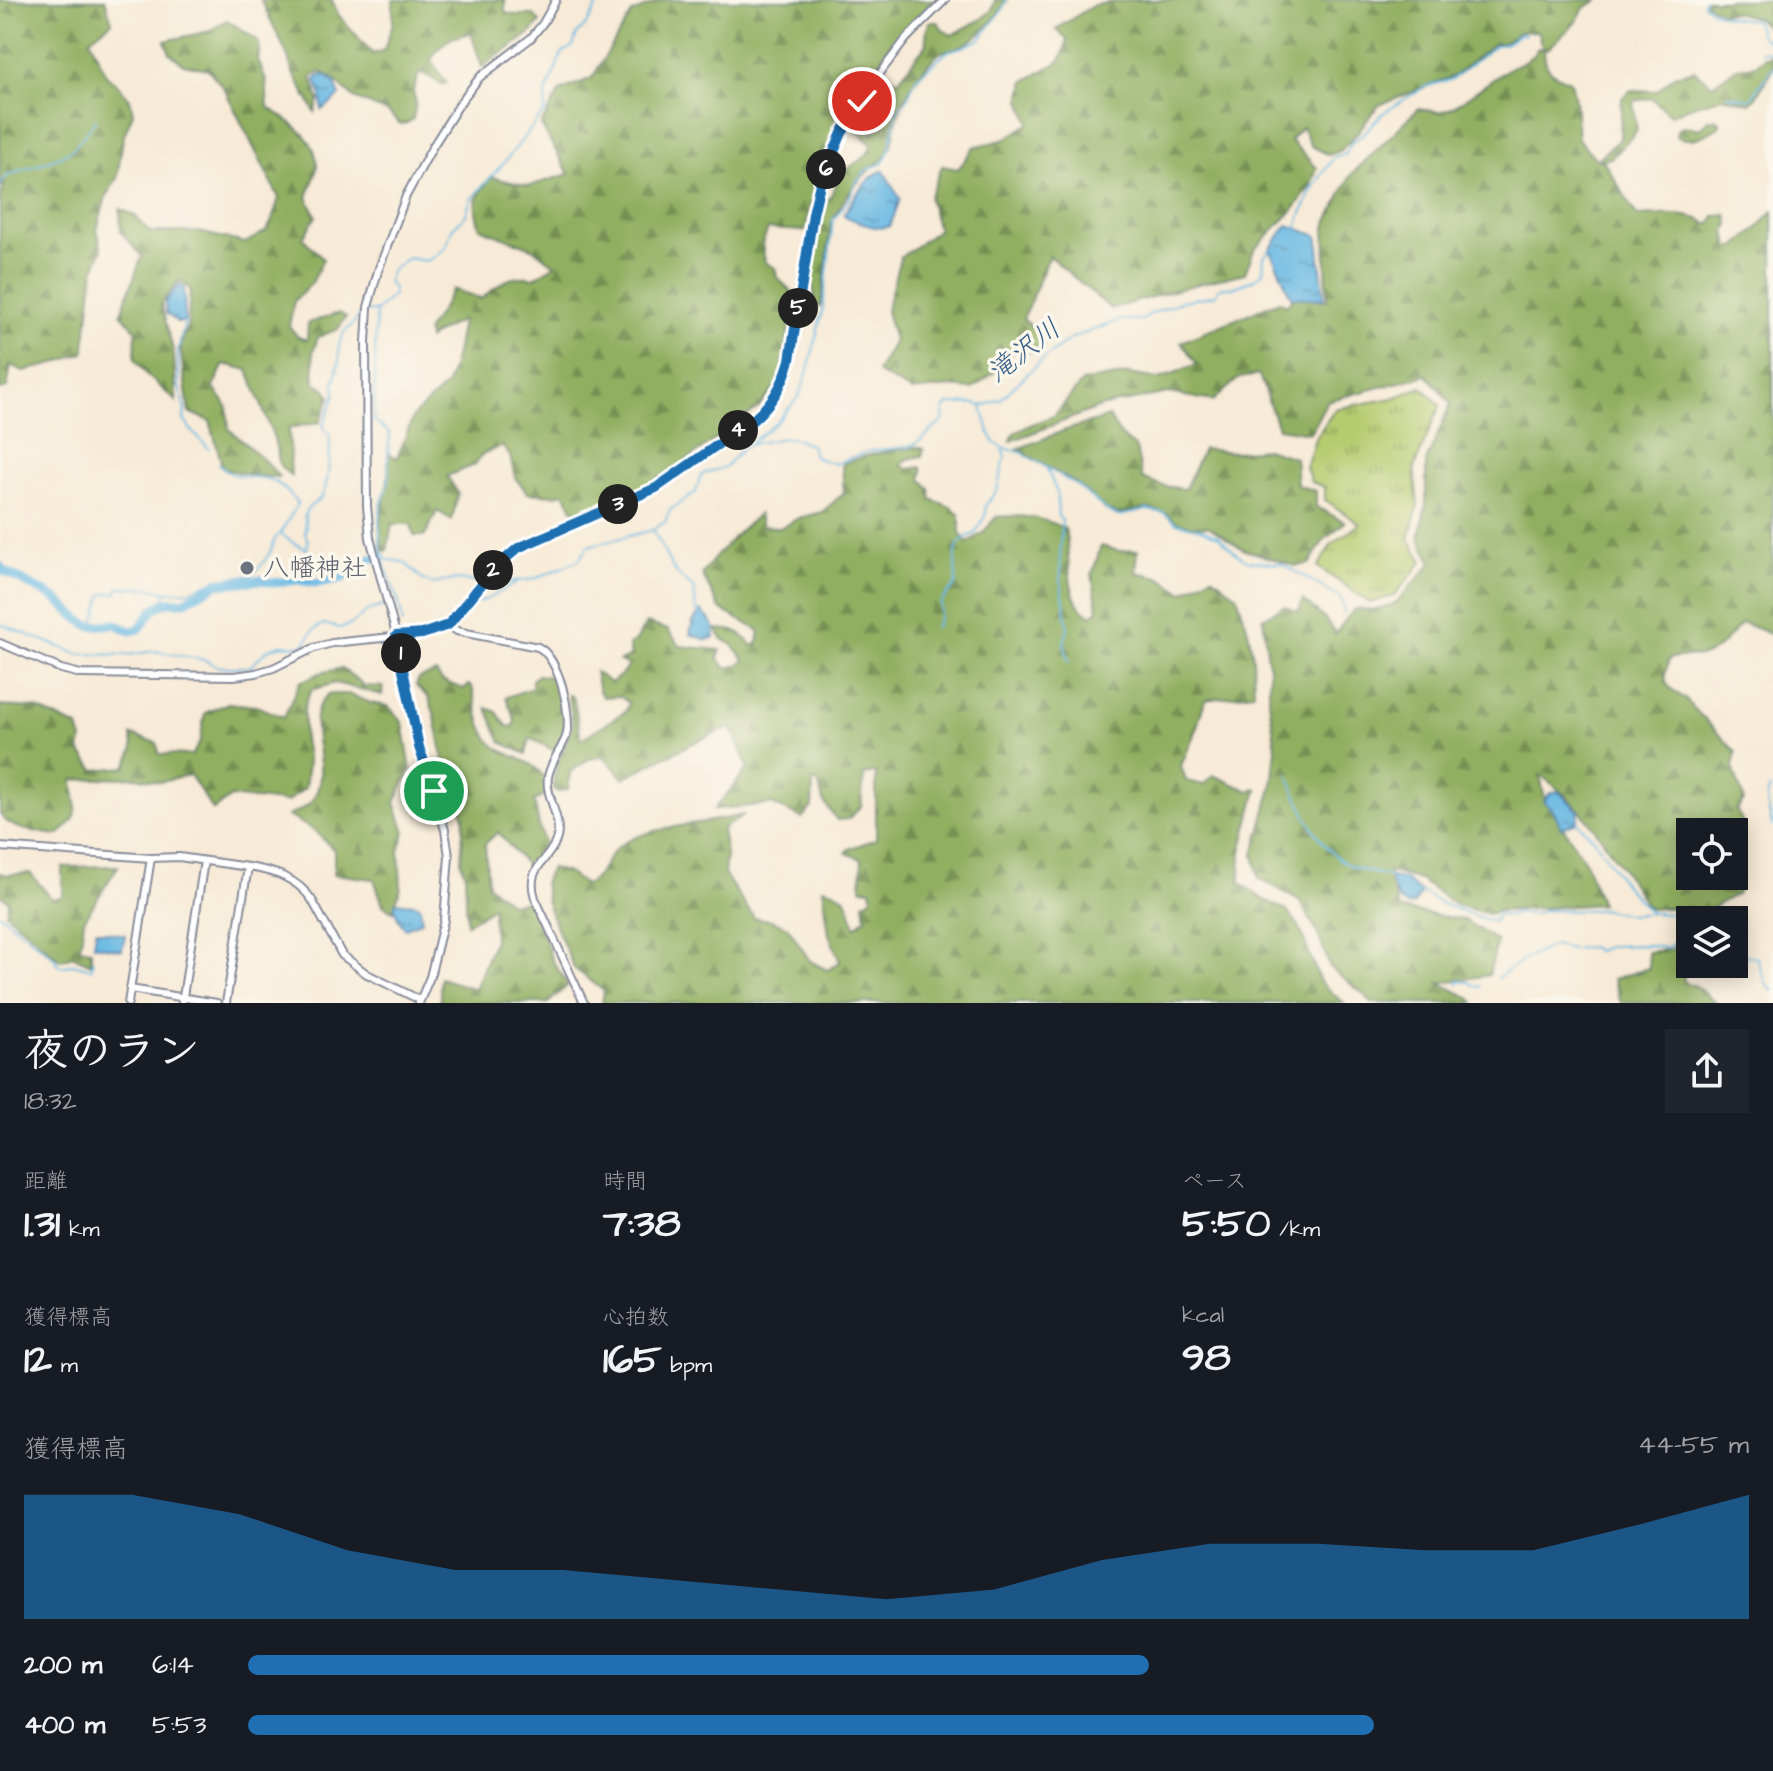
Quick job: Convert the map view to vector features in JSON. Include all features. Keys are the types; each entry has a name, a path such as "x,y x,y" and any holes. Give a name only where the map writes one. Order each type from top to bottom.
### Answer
{"street":[{"path":"0,847 151,858 179,857 269,870 296,883 306,892 342,955 367,974 419,1001 430,977 444,920 449,856 445,830 419,747 387,597 370,538 367,506 368,307 406,196 417,173 462,100 480,77 531,38 556,0"},
{"path":"0,643 61,669 81,674 234,676 273,668 314,648 332,643 422,634 448,625 495,568 518,548 656,488 753,420 777,394 790,360 813,214 820,184 832,155 842,133 883,69 906,39 945,0"},
{"path":"448,625 457,631 538,647 545,650 556,669 568,715 565,739 548,776 558,833 532,883 535,898 584,1003"},
{"path":"128,1003 151,858"},
{"path":"182,1000 204,861"},
{"path":"226,1003 248,867"},
{"path":"130,989 182,1000 217,1003"}],"green space":[{"path":"0,0 105,0 112,22 90,39 106,75 130,99 133,113 123,138 117,179 106,196 97,230 102,250 94,269 84,353 23,371 11,365 7,388 0,390 0,197 5,183 0,187"},
{"path":"261,0 332,0 339,16 373,54 384,50 393,23 393,0 505,0 505,13 534,15 540,22 531,33 482,67 471,33 448,40 431,59 446,83 442,84 420,72 413,91 416,102 413,119 400,124 388,112 354,98 321,72 312,77 319,100 315,112 293,73"},
{"path":"663,0 936,0 891,50 839,127 818,173 805,231 768,229 762,244 765,262 775,268 777,277 795,295 781,375 759,407 683,463 612,503 577,516 565,493 528,493 515,478 510,456 502,446 482,454 475,465 447,476 458,493 452,520 437,511 425,536 414,536 411,524 392,524 387,551 383,551 380,522 388,479 388,453 397,458 414,415 447,385 462,320 428,339 427,330 453,289 481,299 511,278 534,278 555,265 532,248 480,228 475,206 478,196 491,177 529,186 569,174 541,125 560,91 592,78 632,13"},
{"path":"995,0 1007,0 986,27 966,43 939,53 910,88 899,111 888,153 859,181 831,225 822,301 820,307 816,305 808,275 818,213 842,175 868,153 871,144 856,130 861,122 873,134 888,98 879,89 883,78 889,76 898,81 927,44 929,22 938,22 943,30 952,35 980,20 992,10"},
{"path":"1130,0 1598,0 1584,8 1576,22 1548,49 1543,48 1537,31 1520,32 1503,43 1495,43 1454,76 1379,105 1340,151 1329,155 1311,146 1302,127 1290,140 1317,168 1309,189 1254,250 1245,273 1111,309 1049,256 1023,319 1048,340 1031,352 1018,346 996,371 972,389 950,387 911,391 877,372 894,341 886,311 900,258 938,230 929,198 942,166 958,169 974,147 1003,140 1030,123 1021,100 1025,81 1060,61 1068,40 1056,29 1094,5"},
{"path":"1706,0 1773,0 1773,33 1757,18 1735,12 1722,13 1705,3"},
{"path":"227,20 257,40 268,107 303,134 315,151 316,172 307,197 316,216 303,238 323,259 312,283 294,301 289,326 298,337 307,340 308,323 339,313 346,317 338,329 318,337 313,352 315,383 325,388 330,396 320,422 289,428 291,476 280,466 274,438 248,370 224,364 213,387 227,406 229,429 279,477 223,469 210,421 189,412 180,346 188,324 190,289 179,281 161,304 174,354 176,401 147,375 135,359 136,330 121,313 142,256 121,232 120,209 134,215 150,232 199,232 245,243 266,231 271,223 279,198 224,88 208,69 183,64 170,53 165,41 210,31"},
{"path":"1538,48 1544,50 1548,68 1571,82 1578,139 1595,158 1605,163 1637,216 1684,216 1710,225 1715,216 1727,215 1729,247 1734,248 1773,211 1773,635 1743,623 1709,654 1669,659 1665,675 1670,688 1686,700 1736,752 1733,767 1744,801 1736,810 1741,818 1676,818 1676,890 1738,890 1738,893 1715,906 1649,909 1587,819 1540,775 1545,799 1585,861 1601,904 1488,914 1454,904 1420,880 1388,871 1399,909 1464,920 1497,941 1489,975 1440,983 1474,1003 1372,1003 1330,968 1317,932 1300,901 1259,878 1254,854 1272,787 1276,749 1263,618 1284,606 1299,612 1303,600 1325,619 1335,634 1354,609 1370,610 1394,605 1432,563 1419,537 1426,504 1426,462 1451,403 1427,375 1327,401 1310,433 1278,428 1259,375 1239,378 1213,401 1168,393 1103,406 1011,441 1014,433 1054,416 1082,382 1128,374 1159,379 1197,364 1181,342 1279,301 1287,305 1294,297 1327,300 1325,227 1351,175 1418,109 1440,112 1452,108 1511,67 1524,62"},
{"path":"1773,56 1773,69 1750,103 1724,97 1670,115 1652,98 1633,101 1637,131 1611,158 1602,160 1599,157 1620,139 1622,98 1631,90 1657,91 1674,76 1694,70 1712,85 1737,68 1756,65 1765,57"},
{"path":"1709,119 1720,122 1719,127 1692,139 1676,136 1679,128 1688,126 1699,129"},
{"path":"1422,387 1440,405 1414,468 1418,506 1409,539 1423,561 1394,596 1370,603 1318,567 1331,545 1360,524 1325,500 1325,487 1311,482 1306,467 1315,439 1335,409 1393,398"},
{"path":"1109,417 1121,436 1136,448 1142,478 1163,486 1185,489 1203,449 1234,452 1266,449 1295,458 1297,485 1316,491 1316,507 1345,522 1324,540 1309,564 1295,566 1243,549 1208,526 1176,522 1165,513 1147,509 1118,514 1106,510 1078,485 1017,449"},
{"path":"916,447 924,449 922,456 908,459 901,465 908,469 920,467 921,479 930,489 931,499 953,508 960,515 960,533 967,543 983,533 996,517 1031,517 1065,529 1072,590 1080,607 1091,615 1098,610 1092,574 1101,546 1119,551 1138,550 1136,572 1159,577 1183,592 1212,576 1237,595 1253,657 1254,693 1205,700 1181,766 1186,781 1204,785 1213,775 1249,791 1257,789 1241,852 1240,882 1262,899 1286,910 1299,926 1320,982 1344,1003 602,1003 604,991 574,968 547,903 544,882 551,868 568,873 585,885 595,878 617,848 629,841 660,830 744,815 722,829 726,855 724,874 754,918 771,920 788,927 810,961 827,970 840,962 829,934 823,888 843,896 855,927 866,918 864,903 872,897 871,889 861,888 862,859 846,853 848,849 876,839 876,773 864,775 861,807 848,819 837,820 823,801 818,782 813,781 812,807 802,818 772,804 715,809 748,768 731,727 623,778 604,756 589,759 570,772 568,789 557,792 554,779 571,730 568,695 574,701 581,739 626,711 629,703 619,696 603,697 595,672 611,683 622,674 629,665 620,661 631,656 629,645 636,641 646,623 668,630 680,646 721,650 718,658 725,667 745,661 716,629 738,632 754,646 760,631 720,609 702,574 743,528 759,514 762,526 780,528 799,518 822,512 844,493 842,464 878,453"},
{"path":"342,668 365,686 383,687 382,695 335,683 311,690 304,708 308,763 305,788 287,802 231,797 213,810 190,775 161,782 136,777 73,780 75,816 57,835 17,827 0,814 0,706 35,708 78,727 82,740 79,751 95,770 126,767 133,750 132,735 157,743 159,754 192,755 200,742 205,713 228,703 256,706 284,717 300,682"},
{"path":"436,673 442,681 464,689 468,685 472,687 481,722 490,741 533,766 545,781 547,793 534,801 545,847 529,869 498,832 485,844 488,885 511,904 530,900 553,962 568,985 548,1003 440,1003 440,978 475,989 494,940 493,907 467,924 465,875 461,862 464,817 444,762 434,713 428,697 416,686 419,678"},
{"path":"537,675 557,678 567,725 555,751 530,738 526,754 501,742 487,708 497,712 507,726 513,727 515,720 506,697 532,688 532,680"},
{"path":"328,694 348,694 388,706 403,723 411,769 395,802 405,832 399,850 401,887 393,911 383,905 374,879 334,874 334,850 315,831 288,816 308,805 317,791 320,765 316,714"},
{"path":"118,866 84,920 80,948 91,950 91,964 74,956 60,960 6,913 9,901 0,895 0,873 30,873 52,899 62,897 63,867"},
{"path":"1676,947 1676,978 1684,978 1684,982 1696,986 1716,1003 1621,1003 1613,979 1649,968 1648,952"}],"water":[{"path":"325,75 335,83 340,96 322,110 316,80"},
{"path":"883,170 900,199 890,226 873,227 844,216 865,184"},
{"path":"1288,225 1318,236 1324,299 1291,297 1270,249"},
{"path":"179,285 184,288 185,322 177,322 166,313 165,302"},
{"path":"701,611 714,626 714,638 707,640 690,634 693,622"},
{"path":"1558,791 1579,811 1577,822 1561,828 1555,813 1544,801 1550,793"},
{"path":"1390,877 1403,879 1421,892 1414,904 1409,906 1401,902"},
{"path":"395,902 420,906 422,921 405,928 397,916"},
{"path":"96,930 125,935 122,950 94,945"}],"waterway":[{"path":"481,582 453,580 432,584 423,580 404,562 381,556 379,519 389,481 390,433 374,421 376,311 393,295 388,281 391,271 409,258 426,261 433,258 446,247 452,229 466,215 471,199 545,111 546,93 562,53 573,46 577,34 588,23 600,0"},
{"path":"752,442 776,423 799,396 823,308 833,220 866,170 883,163 889,151 898,109 907,100 916,78 948,51 979,40 1002,11 1006,0"},
{"path":"1704,0 1703,4 1722,15 1755,20 1761,36 1773,44"},
{"name":"滝沢川","path":"1296,228 1312,189 1334,157 1346,154 1351,143 1383,113 1424,87 1452,79 1496,45 1505,44 1520,34 1525,35"},
{"path":"1761,51 1773,53"},
{"path":"1727,95 1750,99 1773,67"},
{"path":"0,185 7,176 74,148 96,119"},
{"name":"滝沢川","path":"487,584 534,579 579,560 588,546 653,530 665,522 670,510 696,492 703,474 725,467 751,444 793,438 812,446 814,457 835,464 869,451 916,444 943,421 944,409 949,404 982,406 1000,400 1043,359 1072,338 1120,320 1142,320 1183,301 1216,295 1218,289 1233,288 1255,279 1263,272 1264,257 1270,249"},
{"path":"281,534 307,549 305,514 322,496 328,474 329,433 323,426 335,394 339,345 344,332 362,312 375,311"},
{"path":"185,322 178,350 184,420 209,449"},
{"path":"982,407 995,443 1021,452 1077,486 1106,510 1118,516 1147,510 1164,513 1176,523 1219,537 1249,561 1282,564 1341,598 1344,613"},
{"path":"935,628 941,602 956,584 958,546 975,534 985,516 986,505 997,490 1005,457 1003,451"},
{"path":"90,626 103,594 117,593 118,588 190,591 218,579 252,575 263,562 298,503 277,483 230,473 219,463"},
{"path":"1047,469 1057,493 1058,517 1062,520 1061,583 1068,627 1064,643 1069,662"},
{"path":"654,531 674,570 694,588 696,611 701,611"},
{"name":"滝沢川","path":"0,566 2,570 55,598 90,626 115,624 131,631 139,629 154,609 166,602 183,602 218,584 261,580 317,583 343,578 367,560 381,556"},
{"path":"383,561 399,603 403,624"},
{"path":"470,605 516,583"},
{"path":"166,593 166,602"},
{"path":"0,624 78,654 127,655 155,651 205,660 219,667 250,667 267,650 281,645 305,644 313,630 324,624 340,628 350,625 370,610 383,606"},
{"path":"1288,774 1305,813 1331,851 1353,867 1390,877"},
{"path":"1770,788 1768,802 1773,827"},
{"path":"1577,822 1594,839 1627,888 1651,913 1676,916"},
{"path":"1421,892 1442,904 1493,922 1498,914 1536,914 1545,910 1601,909 1631,915 1651,913"},
{"path":"0,914 55,958 58,965 73,964 91,969 93,960"},
{"path":"1497,978 1528,957 1554,945 1572,949 1591,947 1596,951 1610,946 1666,948 1676,943"},
{"path":"1748,956 1757,958 1766,983 1773,991"},
{"path":"1458,984 1459,981 1481,986"}],"place":[{"name":"八幡神社","path":"247,568"}],"route":[{"path":"434,791 419,747 396,636 422,634 448,625 495,568 518,548 656,488 767,407 785,378 790,360 820,184 842,133 862,101"}]}
